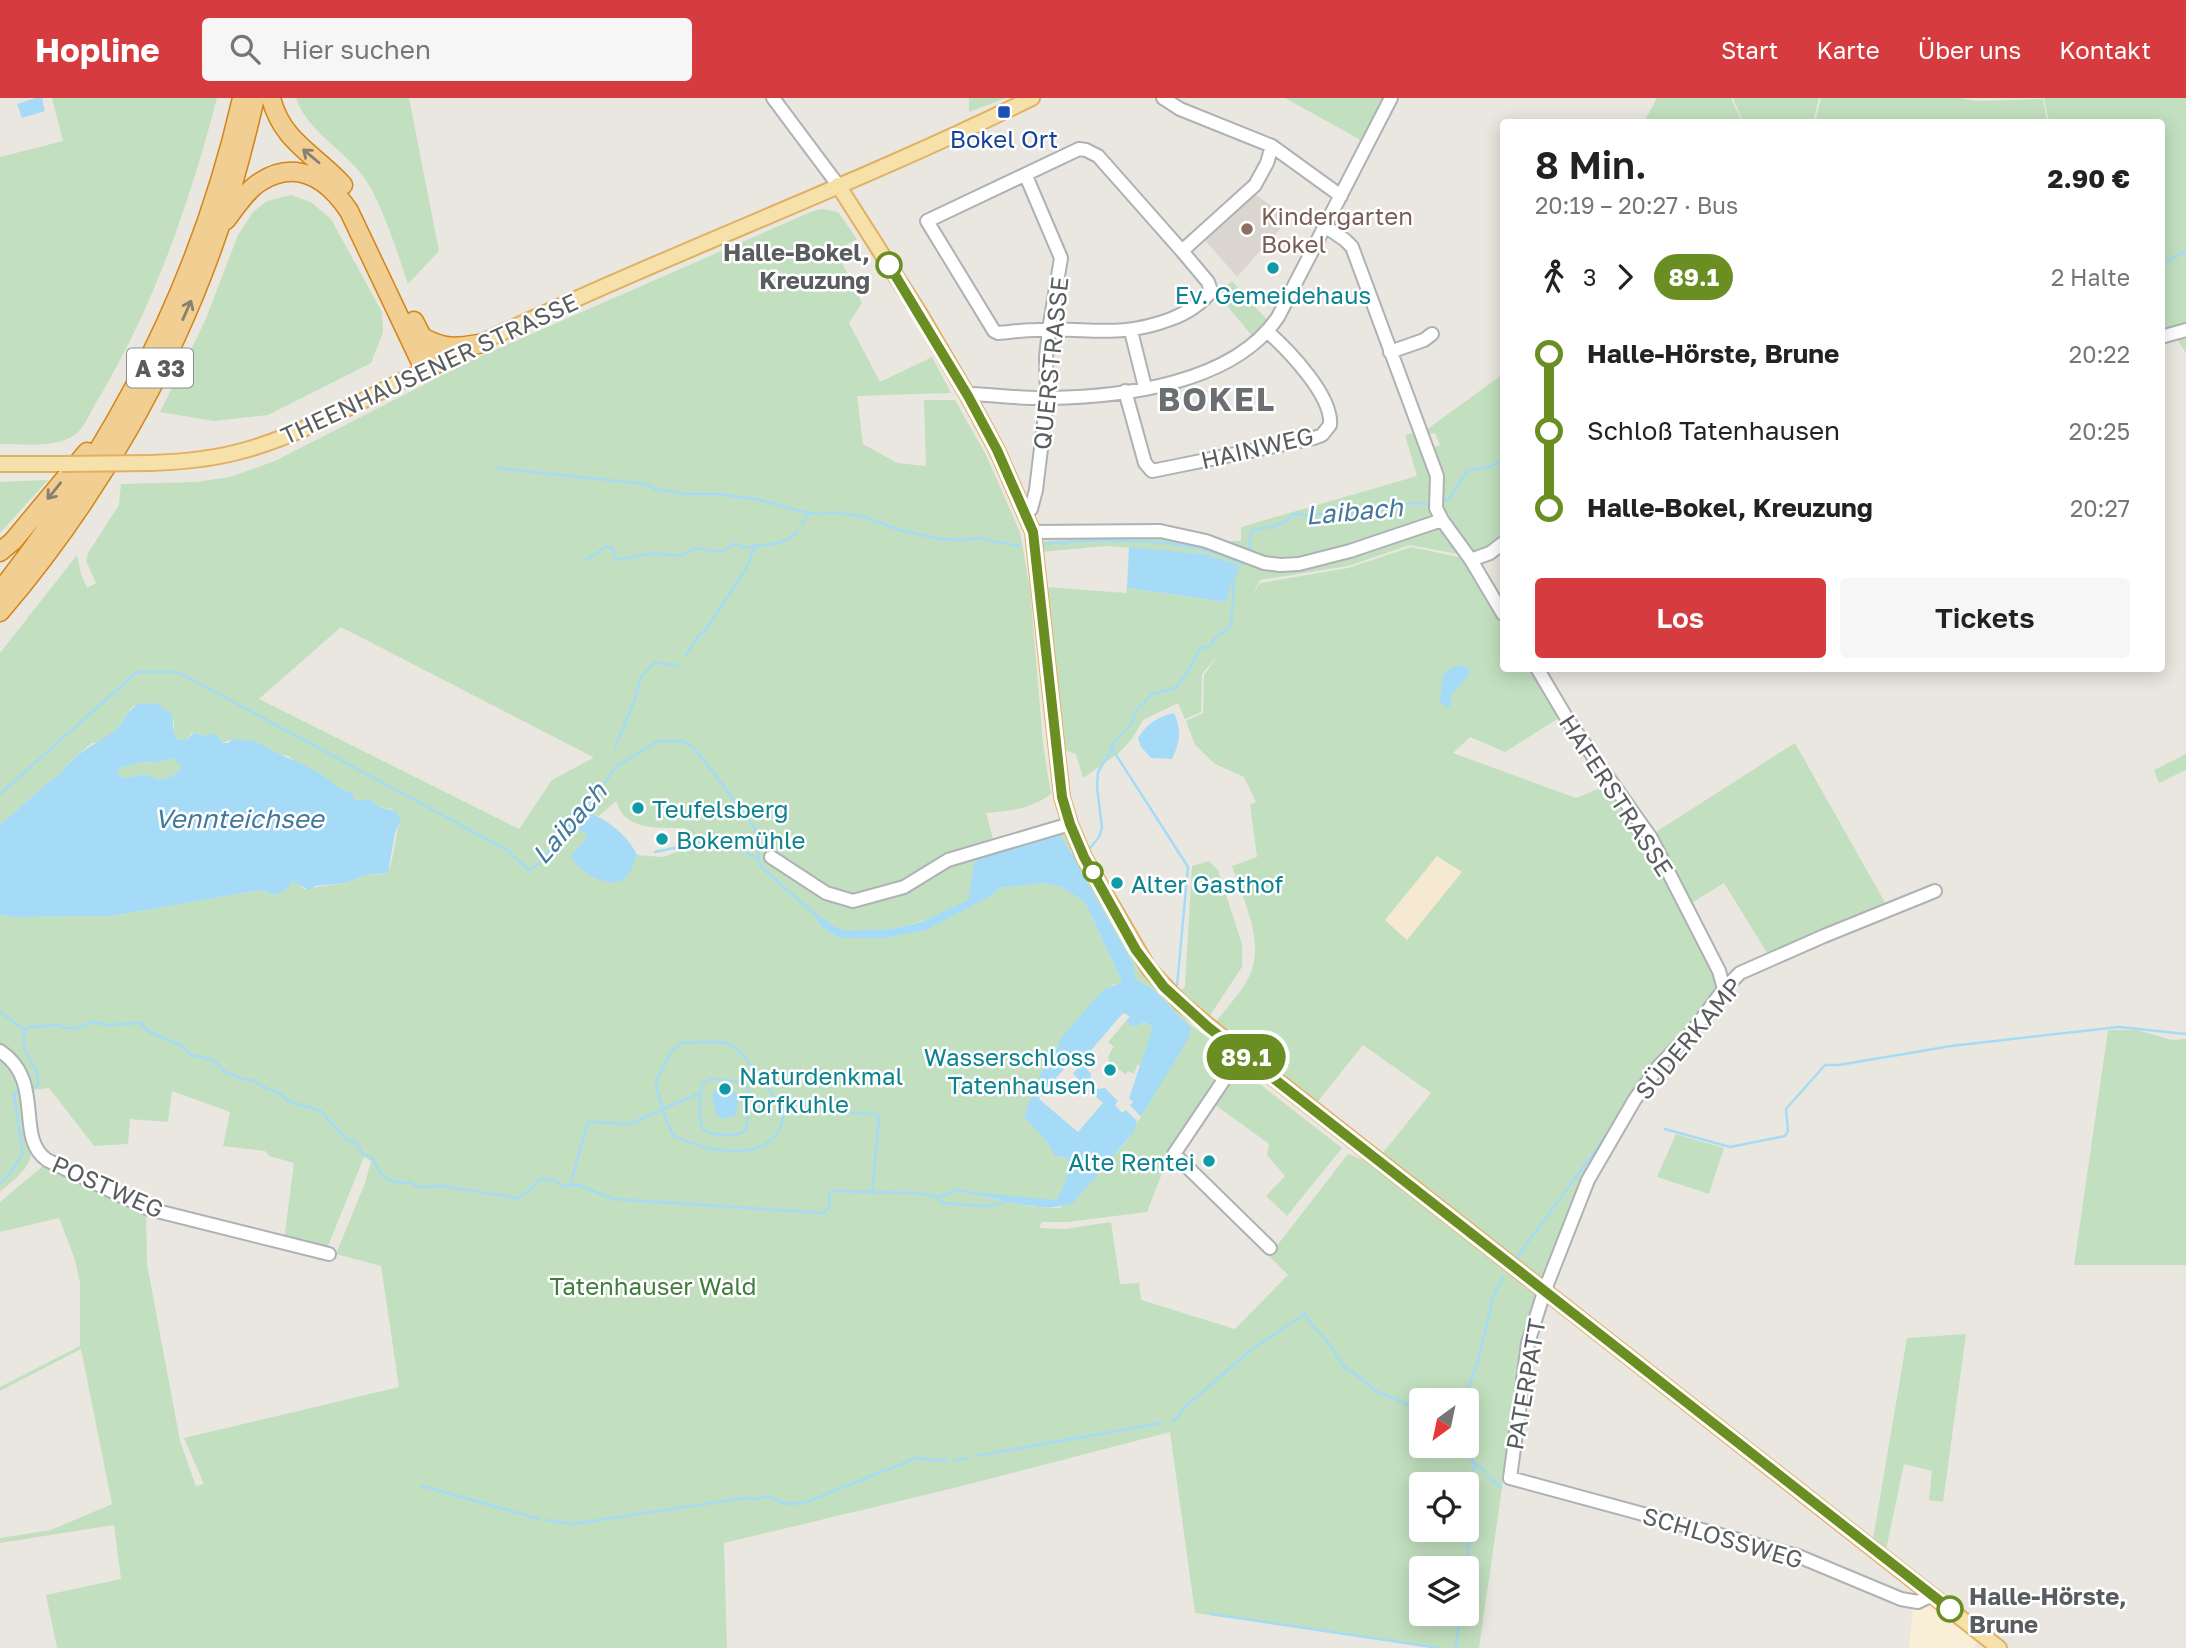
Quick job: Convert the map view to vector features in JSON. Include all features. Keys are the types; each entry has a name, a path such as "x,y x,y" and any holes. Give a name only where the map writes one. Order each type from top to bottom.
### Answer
{"highway":[{"name":"A 33","path":"0,591 73,492 128,401 169,317 196,251 221,178 242,98"},
{"name":"A 33","path":"0,612 57,538 104,470 169,352 220,228 256,98"},
{"path":"271,98 274,111 294,142 335,176 355,201 422,337 430,366"},
{"path":"220,228 247,193 272,175 300,174 324,182 337,193 354,219 430,366"},
{"path":"422,337 439,346 452,348 479,344"},
{"path":"0,552 13,541 128,401"}],"main road":[{"name":"THEENHAUSENER STRASSE","path":"0,464 191,461 273,441 315,424 430,366 695,246 1032,98"},
{"path":"838,185 914,304 968,396 997,450 1033,532 1058,773 1070,824 1104,894 1149,969 1181,1003 1242,1054 1999,1648"}],"street":[{"path":"773,98 838,185"},
{"path":"1164,98 1180,109 1272,146 1342,196"},
{"path":"968,396 972,394 1047,398 1125,391 1188,379 1232,359 1268,332 1278,317 1391,98"},
{"path":"1182,251 1255,185 1267,163 1272,146"},
{"path":"1079,149 1092,152 1182,251 1208,282 1211,291 1199,304 1179,316 1131,331 994,331 927,220 1026,176 1079,149"},
{"name":"QUERSTRASSE","path":"1025,512 1031,509 1034,502 1047,398 1046,357 1061,258 1026,176"},
{"path":"1326,227 1352,247 1437,476 1436,504 1442,520 1500,609"},
{"path":"2165,336 2186,330"},
{"path":"1131,331 1145,387"},
{"name":"HAINWEG","path":"1125,391 1145,463 1152,471 1322,435 1330,425 1330,413 1316,386 1292,355 1268,332"},
{"path":"1390,352 1424,340 1432,334"},
{"path":"1033,532 1160,531 1206,541 1280,565 1298,564 1350,551 1442,520"},
{"path":"1471,561 1500,545"},
{"name":"HAFERSTRASSE","path":"1539,672 1569,722 1651,838 1714,960 1724,989"},
{"path":"771,857 826,894 853,901 904,887 948,860 1070,824"},
{"name":"SÜDERKAMP","path":"1544,1292 1588,1180 1616,1131 1659,1066 1692,1032 1724,989 1740,973 1936,891"},
{"path":"1714,960 1740,973"},
{"name":"POSTWEG","path":"0,1051 20,1073 28,1091 33,1142 47,1160 149,1209 329,1254"},
{"path":"1242,1054 1174,1154 1270,1248"},
{"name":"PATERPATT","path":"1510,1478 1528,1343 1544,1292"},
{"name":"SCHLOSSWEG","path":"1510,1478 1798,1556 1902,1599 1917,1602 1932,1595"}],"shaded area":[{"name":"Kindergarten Bokel","path":"1252,192 1289,219 1237,277 1204,239"},
{"path":"1926,1603 1977,1641 1974,1648 1909,1648 1913,1605"}],"green space":[{"path":"52,98 217,98 195,176 168,254 136,329 84,425 65,440 38,444 0,444 0,157 63,141"},
{"path":"296,98 409,98 439,251 408,284 388,227 369,186 354,165 316,130 301,110"},
{"path":"969,98 1006,98 969,112"},
{"path":"1285,98 1386,98 1364,142"},
{"path":"1657,98 1731,98 1741,119 1646,119"},
{"path":"1733,98 1819,98 1815,119 1742,119"},
{"path":"1821,98 1959,98 1976,101 2043,99 2046,119 1817,119"},
{"path":"2044,98 2186,98 2186,353 2169,327 2165,328 2165,119 2048,119"},
{"path":"291,195 311,202 331,219 382,312 383,332 371,363 268,415 214,421 160,412 205,321 238,235 253,212 267,201"},
{"name":"Tatenhauser Wald","path":"822,209 838,212 857,239 836,251 862,303 849,323 880,382 932,357 951,393 857,396 863,444 897,463 926,466 924,400 955,400 986,455 1020,532 1030,589 1043,744 1051,794 1028,806 986,813 996,849 1063,832 1073,852 1070,850 974,863 968,900 939,914 894,929 846,931 816,917 819,924 840,938 886,938 926,929 991,896 1000,888 1044,883 1061,887 1085,902 1122,982 1112,985 1061,1038 1041,1072 1038,1087 1024,1117 1048,1143 1057,1158 1063,1156 1069,1161 1064,1186 1056,1200 982,1196 1033,1207 1060,1208 1128,1140 1191,1029 1153,989 1135,979 1075,857 1144,977 1192,1026 1233,1058 1168,1158 1147,1212 1067,1222 1042,1222 1039,1228 1065,1229 1111,1222 1120,1284 1139,1283 1141,1300 1235,1329 1288,1275 1269,1256 1348,1154 1374,1164 1431,1093 1363,1045 1315,1105 1220,1028 1216,1022 1238,995 1254,964 1251,921 1232,866 1257,857 1250,805 1256,802 1244,777 1215,764 1195,745 1186,721 1203,713 1204,675 1218,655 1202,674 1201,712 1185,719 1178,703 1143,720 1132,739 1119,753 1083,778 1076,754 1060,749 1046,587 1126,593 1127,588 1225,602 1202,554 1106,546 1042,552 1040,541 1160,535 1241,541 1241,527 1417,476 1405,435 1418,432 1433,476 1432,510 1463,555 1410,545 1348,566 1260,580 1253,594 1260,583 1348,568 1411,547 1463,558 1500,618 1500,672 1534,672 1562,716 1505,752 1470,737 1453,753 1576,798 1612,783 1713,965 1718,990 1628,1106 1538,1297 1523,1343 1479,1648 1433,1648 1195,1613 1170,1432 954,1488 724,1543 727,1648 57,1648 46,1595 121,1579 114,1525 0,1543 0,1538 51,1530 112,1504 81,1349 0,1391 0,1387 80,1346 80,1283 75,1260 59,1218 0,1232 0,1202 44,1165 146,1211 147,1264 180,1441 196,1486 204,1484 184,1438 399,1387 381,1266 336,1254 365,1183 371,1161 364,1157 326,1251 284,1240 294,1163 269,1156 265,1151 223,1146 230,1112 172,1091 168,1122 130,1119 128,1144 94,1146 49,1088 33,1090 23,1071 0,1048 0,915 112,916 261,890 274,895 285,891 293,881 304,889 346,883 365,875 386,874 389,869 401,820 392,809 378,807 371,800 355,800 352,793 337,789 322,775 254,741 234,739 222,743 220,738 192,733 186,740 177,739 174,734 174,721 134,705 115,731 99,743 92,743 68,763 58,778 51,780 0,825 0,653 77,555 87,588 96,583 86,561 88,553 119,505 121,484 196,482 230,477 275,461 474,359 813,211","holes":["341,627 593,757 552,780 519,829 259,699","616,801 621,811 637,824 685,828 691,847 663,857 637,855 628,876 571,855 586,839 586,834 575,827 544,855 580,812 599,816"]},
{"path":"1232,281 1269,322 1253,337 1217,294"},
{"path":"1500,376 1500,542 1477,555 1469,553 1440,507 1432,448 1440,445 1435,433 1428,435 1426,430"},
{"path":"48,480 0,533 0,482"},
{"path":"1795,743 1887,906 1769,956 1724,883 1690,904 1651,835"},
{"path":"2186,754 2186,770 2159,783 2154,770"},
{"path":"173,758 181,766 180,769 176,774 160,780 144,774 125,778 117,774 120,768"},
{"path":"1209,861 1218,870 1242,944 1242,967 1209,1017 1179,993 1185,986 1192,866"},
{"path":"1126,1021 1140,1025 1142,1022 1153,1027 1140,1066 1137,1065 1134,1074 1128,1071 1126,1074 1109,1060 1114,1047 1108,1042"},
{"path":"2108,1030 2137,1030 2172,1040 2186,1039 2186,1265 2074,1265"},
{"path":"0,1056 16,1076 23,1092 31,1154 24,1170 0,1192"},
{"path":"1238,1067 1342,1148 1287,1216 1266,1196 1285,1176 1267,1155 1269,1144 1214,1104"},
{"path":"1676,1134 1724,1148 1709,1194 1657,1177"},
{"path":"1966,1334 1943,1502 1929,1500 1932,1471 1904,1464 1886,1550 1873,1539 1907,1338"}],"sand":[{"path":"1437,856 1462,872 1407,940 1385,920"}],"water":[{"path":"42,98 45,111 22,118 17,104"},
{"path":"1129,547 1202,554 1237,564 1226,602 1127,588"},
{"path":"1462,665 1470,669 1468,676 1451,695 1448,709 1440,702 1443,675 1452,667"},
{"name":"Vennteichsee","path":"157,704 172,714 177,739 186,740 194,733 206,736 212,733 220,738 222,743 228,743 232,739 254,741 319,773 338,787 352,793 355,800 371,800 379,807 396,811 401,820 395,833 388,873 365,875 346,883 316,886 309,890 293,881 285,891 274,895 261,890 112,916 0,915 0,825 58,776 78,755 115,730 137,705","holes":["173,758 181,766 173,776 160,780 144,774 125,778 117,774 120,768 146,761 155,763"]},
{"path":"1174,713 1179,736 1172,759 1151,758 1141,747 1138,738 1153,721"},
{"path":"580,811 605,821 621,833 633,848 637,855 630,872 623,880 601,880 579,867 571,855 586,839 586,834 575,827 548,857 544,855"},
{"path":"1059,834 1071,852 1076,853 1075,860 1134,966 1135,979 1153,989 1191,1028 1188,1039 1141,1117 1130,1105 1133,1102 1129,1098 1153,1027 1143,1022 1132,1026 1126,1021 1130,1016 1123,1013 1081,1062 1091,1074 1086,1086 1073,1074 1077,1068 1071,1062 1045,1089 1039,1099 1078,1132 1103,1103 1092,1093 1096,1089 1105,1088 1118,1101 1115,1105 1122,1113 1126,1110 1137,1121 1134,1132 1074,1202 1063,1206 1040,1207 982,1196 982,1193 1056,1200 1064,1186 1069,1161 1063,1156 1056,1158 1048,1143 1024,1117 1041,1072 1061,1038 1103,990 1122,982 1085,902 1061,887 1044,883 1000,888 991,896 926,930 886,938 840,938 819,924 816,917 818,915 846,931 892,929 921,922 968,900 974,863 983,856"},
{"path":"715,1090 737,1093 739,1099 735,1116 722,1119 716,1113 712,1096"}],"waterway":[{"name":"Laibach","path":"2165,263 2186,251"},
{"name":"Laibach","path":"1440,503 1449,499 1468,470 1489,467 1500,461"},
{"path":"497,468 644,484 655,489 685,494 717,494 755,499 808,513"},
{"name":"Laibach","path":"1249,552 1250,536 1254,529 1272,527 1293,515 1309,517 1328,512 1337,514 1387,509 1411,503 1434,504"},
{"path":"802,524 808,513 832,512 865,517 899,530 940,539 978,538 1019,546"},
{"path":"686,655 746,569 755,546 784,541 797,532"},
{"path":"1039,545 1056,542 1064,544 1071,541 1157,542 1200,549 1241,563"},
{"path":"586,560 607,546 613,549 618,560 654,553 681,556 699,548 715,552 725,550 736,543 744,548 755,546"},
{"name":"Laibach","path":"1090,848 1102,828 1098,772 1112,749 1112,744 1133,722 1135,712 1152,694 1175,688 1200,649 1210,646 1216,637 1231,627 1234,579 1236,571 1244,561"},
{"path":"615,748 635,699 640,678 655,662 678,666"},
{"name":"Laibach","path":"0,794 137,672 178,672 507,850 529,870 548,854"},
{"name":"Laibach","path":"584,812 616,767 658,741 683,741 694,748 756,830 759,863 762,868 817,916"},
{"name":"Laibach","path":"1113,750 1188,867 1177,986"},
{"path":"655,852 708,843 744,851 758,859"},
{"path":"0,1012 25,1030"},
{"name":"Laibach","path":"32,1088 38,1085 37,1076 24,1047 25,1030 30,1027 57,1025 76,1028 92,1022 107,1025 140,1023 149,1032 181,1045 191,1055 214,1060 224,1071 253,1080 281,1094 288,1101 321,1111 347,1140 356,1142 362,1153 373,1159 381,1174 389,1180 410,1182 417,1187 442,1186 518,1198 539,1179 554,1180 563,1186 579,1185 613,1199 823,1213 830,1207 829,1195 832,1191 917,1193 938,1197 958,1190 983,1195"},
{"path":"1665,1129 1730,1147 1785,1136 1788,1131 1786,1109 1825,1065 1951,1046 2119,1027 2186,1034"},
{"path":"784,1109 780,1128 771,1140 757,1148 741,1151 706,1148 674,1136 656,1087 657,1079 672,1051 681,1043 720,1042 732,1045 742,1054 784,1109 876,1114 879,1117 872,1194"},
{"path":"710,1079 743,1082 749,1091 748,1122 742,1132 724,1135 703,1129 700,1114 701,1088 702,1084 710,1079"},
{"name":"Laibach","path":"20,1089 14,1094 22,1150"},
{"path":"570,1185 588,1122 629,1124 700,1093"},
{"path":"1515,1260 1609,1132"},
{"name":"Laibach","path":"0,1183 12,1171 23,1153"},
{"name":"Laibach","path":"938,1197 942,1203 976,1206 993,1205 1008,1200"},
{"path":"1468,1388 1478,1361 1493,1297 1503,1277"},
{"path":"1172,1421 1252,1349 1305,1314 1348,1370 1376,1391 1409,1405"},
{"path":"976,1456 1161,1423"},
{"path":"546,1520 573,1524 767,1496 786,1504 806,1502 916,1458 947,1461"},
{"path":"954,1461 966,1458"},
{"path":"1470,1458 1485,1472"},
{"path":"1468,1556 1471,1478 1475,1463"},
{"path":"1488,1476 1501,1487"},
{"path":"422,1486 540,1519"},
{"path":"1211,1614 1439,1648"},
{"path":"1456,1648 1459,1626"}],"bus line":[{"name":"89.1","path":"889,265 968,396 997,450 1033,532 1062,797 1084,857 1149,969 1164,987 1208,1027 1950,1609"}],"place":[{"name":"Bokel Ort","path":"1004,112"},
{"name":"Kindergarten Bokel","path":"1247,229"},
{"name":"Halle-Bokel, Kreuzung","path":"889,265"},
{"name":"Ev. Gemeidehaus","path":"1273,268"},
{"name":"Teufelsberg","path":"638,808"},
{"name":"Bokemühle","path":"662,839"},
{"name":"Alter Gasthof","path":"1117,883"},
{"name":"Wasserschloss Tatenhausen","path":"1110,1070"},
{"name":"Naturdenkmal Torfkuhle","path":"725,1089"},
{"name":"Alte Rentei","path":"1209,1161"},
{"name":"Halle-Hörste, Brune","path":"1950,1609"}],"district":[{"name":"BOKEL","path":"1217,399"}]}
